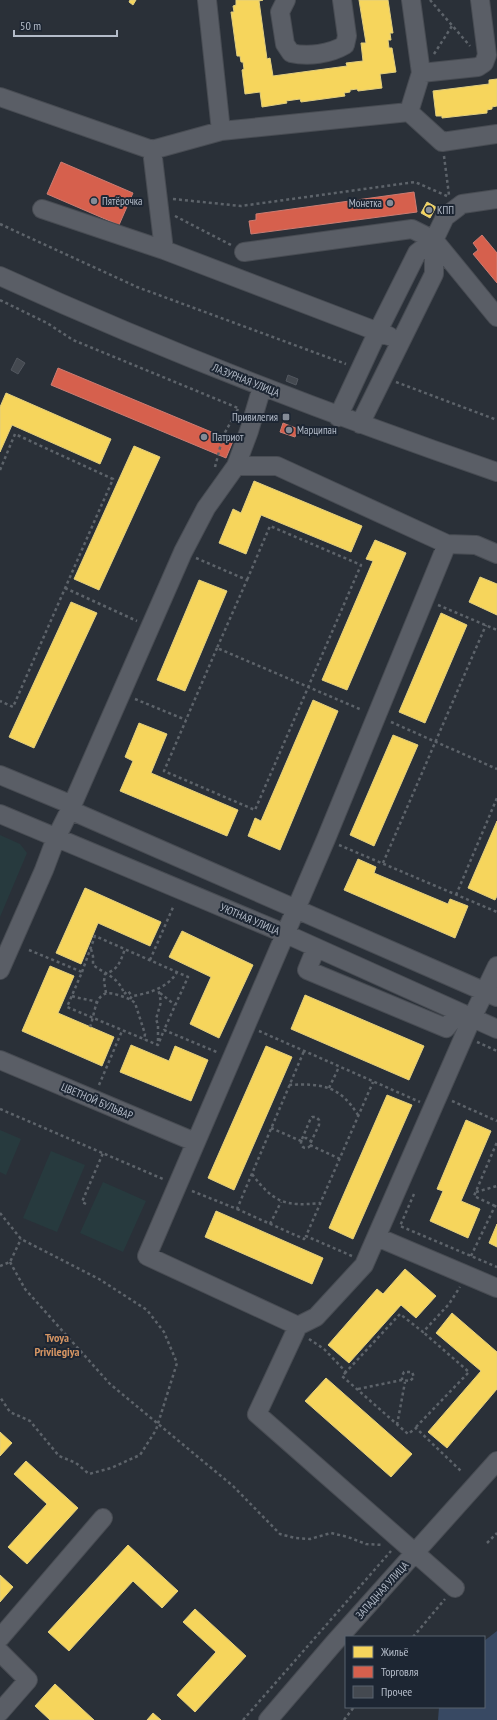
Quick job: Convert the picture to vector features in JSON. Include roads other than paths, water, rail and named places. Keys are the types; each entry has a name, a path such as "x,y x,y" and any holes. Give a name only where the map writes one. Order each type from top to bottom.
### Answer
{"street":[{"path":"207,0 221,131"},
{"path":"286,0 280,12 285,44 291,53 301,55 336,50 345,45 347,36 342,0"},
{"path":"409,112 422,73 411,0"},
{"path":"422,73 478,67 484,63 488,55 480,0"},
{"path":"0,97 152,150 221,131 409,112 442,142 497,134"},
{"path":"152,150 164,250"},
{"path":"360,424 434,274 434,240 445,217 462,204 497,199"},
{"path":"42,210 164,250 401,341"},
{"path":"244,252 412,229 434,240 497,317"},
{"path":"338,417 378,331 417,253 434,240"},
{"name":"ЛАЗУРНАЯ УЛИЦА","path":"0,276 133,335 338,417 497,472"},
{"path":"0,970 44,870 56,838 70,810 183,552 206,508 236,466 249,431 262,387"},
{"path":"236,466 278,466 448,544 476,545 497,554"},
{"path":"304,1332 147,1256 171,1183 195,1142 286,934 448,544"},
{"path":"0,775 65,802 70,810 491,995"},
{"name":"УЮТНАЯ УЛИЦА","path":"0,814 286,934 497,1029"},
{"path":"316,948 307,970 446,1028 466,1015 491,995 497,966"},
{"path":"455,1588 257,1414 304,1332 365,1261 446,1101 466,1015"},
{"name":"ЦВЕТНОЙ БУЛЬВАР","path":"0,1060 195,1142"},
{"path":"377,1237 497,1288"},
{"name":"ЗАПАДНАЯ УЛИЦА","path":"268,1720 334,1643 497,1461"},
{"path":"0,1638 103,1518"},
{"path":"0,1652 28,1680 3,1702"}],"water":[{"path":"497,1631 497,1720 438,1720 439,1708 485,1708 485,1640"}],"place":[{"name":"Пятёрочка","path":"94,201"},
{"name":"Монетка","path":"390,203"},
{"name":"КПП","path":"429,210"},
{"name":"Привилегия","path":"286,417"},
{"name":"Марципан","path":"289,430"},
{"name":"Патриот","path":"204,437"}],"district":[{"name":"Tvoya Privilegiya","path":"57,1345"}]}
